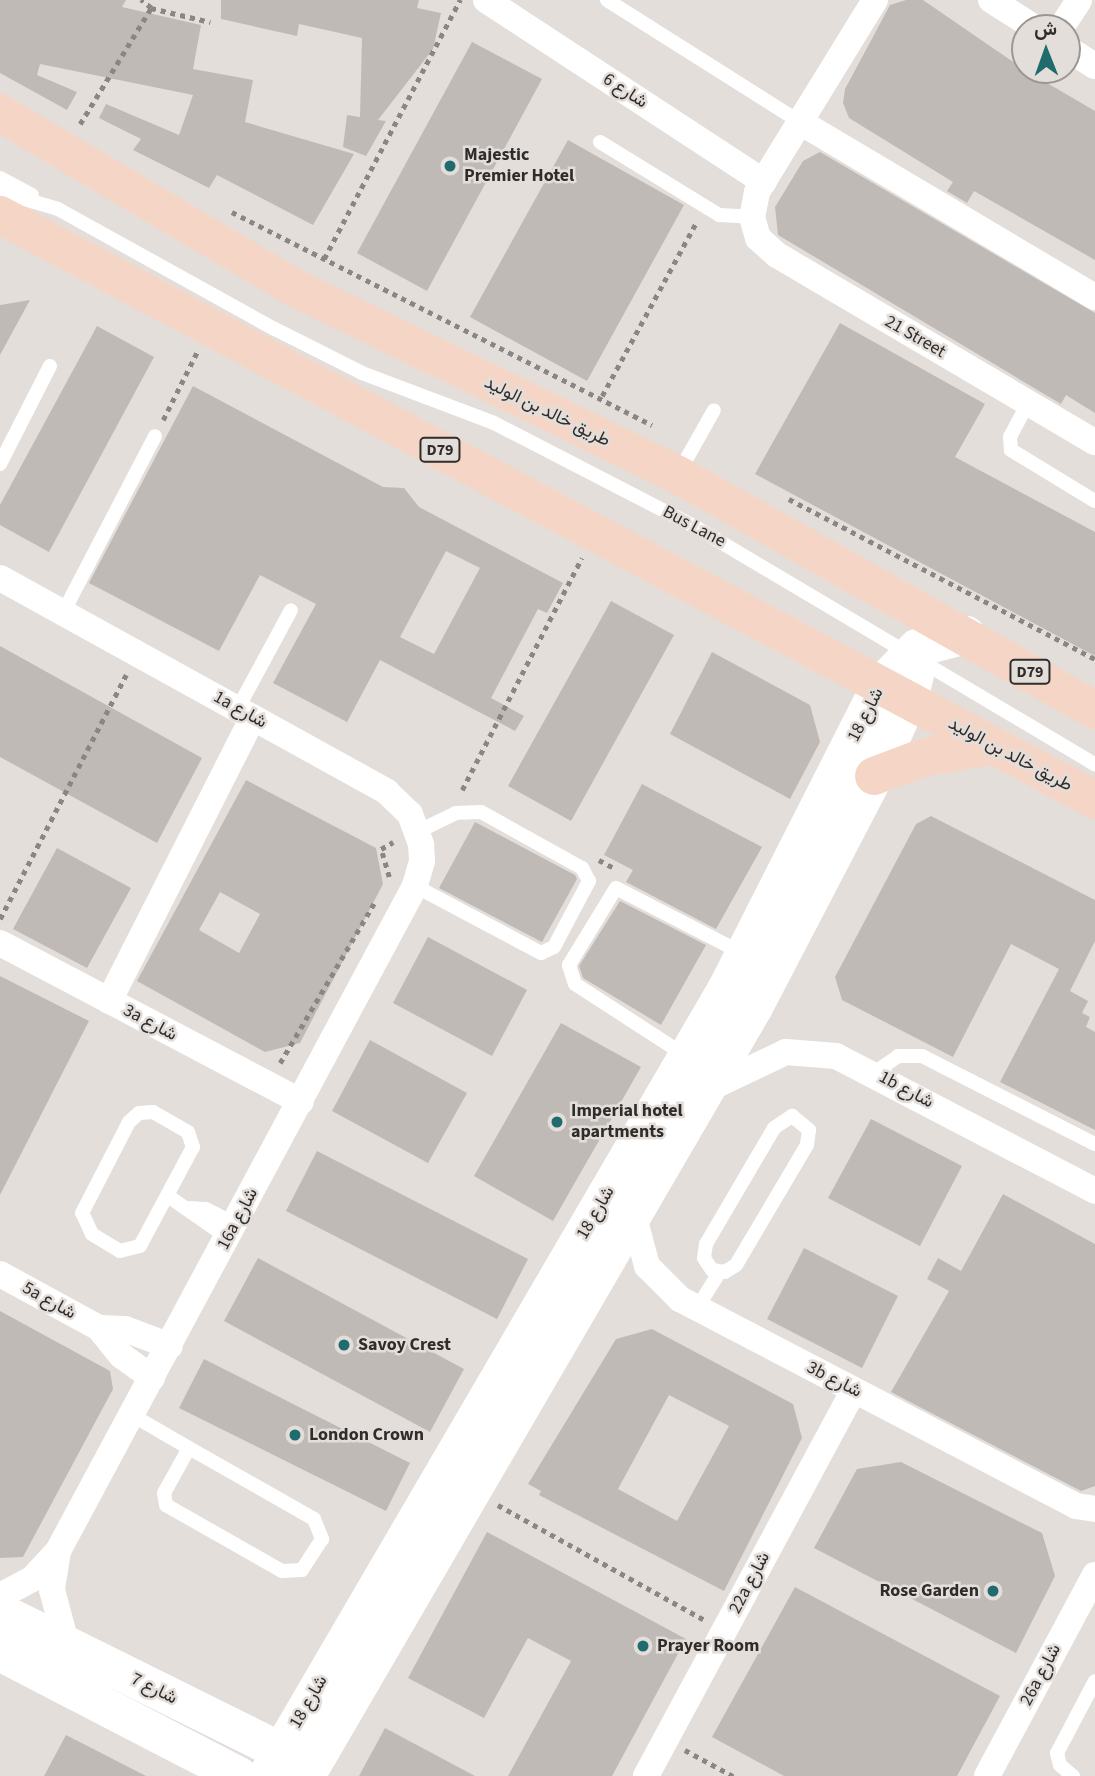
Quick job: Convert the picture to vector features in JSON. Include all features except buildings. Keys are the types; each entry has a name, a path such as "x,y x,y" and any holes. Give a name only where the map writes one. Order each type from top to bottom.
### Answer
{"main road":[{"name":"طريق خالد بن الوليد","path":"3,117 295,288 678,475 905,600 1095,710"},
{"name":"طريق خالد بن الوليد","path":"0,215 209,330 596,532 1095,800"},
{"path":"874,776 933,755 991,746"}],"street":[{"name":"شارع 6","path":"488,0 764,182"},
{"path":"752,217 764,182 875,0"},
{"path":"991,0 1013,14"},
{"path":"800,122 1095,297"},
{"name":"21 Street","path":"752,217 758,237 777,255 1095,442"},
{"name":"1a شارع","path":"0,578 387,792 410,814 417,832 422,861 415,886"},
{"path":"905,600 915,653 966,635"},
{"name":"شارع 18","path":"288,1770 915,653"},
{"name":"شارع 18","path":"288,1770 473,1492 709,1089 874,776 895,692"},
{"path":"109,1001 246,713"},
{"name":"16a شارع","path":"0,1596 32,1579 58,1551 415,886"},
{"name":"3a شارع","path":"0,943 301,1102"},
{"name":"1b شارع","path":"709,1089 786,1052 836,1056 874,1073 1095,1191"},
{"name":"3b شارع","path":"634,1217 647,1265 667,1290 854,1390 1086,1507 1095,1529"},
{"name":"5a شارع","path":"0,1274 99,1328 122,1356 152,1378"},
{"name":"5a شارع","path":"99,1328 125,1329 170,1346"},
{"name":"22a شارع","path":"646,1776 854,1390"},
{"name":"16a شارع","path":"58,1551 52,1590 66,1646"},
{"name":"26a شارع","path":"987,1776 1095,1574"},
{"name":"شارع 7","path":"0,1612 288,1770"},
{"path":"0,1652 239,1776"}],"lane":[{"path":"607,0 800,122"},
{"path":"600,142 705,207 730,218 752,217"},
{"path":"0,178 58,209"},
{"path":"0,192 58,209"},
{"name":"Bus Lane","path":"58,209 273,328 362,373 506,429 697,528 915,653 1095,766"},
{"path":"0,464 50,366"},
{"path":"1028,403 1010,436 1011,450 1095,501"},
{"path":"678,475 714,410"},
{"path":"64,611 155,436"},
{"path":"246,713 291,610"},
{"path":"415,886 541,953 554,947 589,881 582,868 481,812 456,813 417,832"},
{"path":"688,1056 575,984 569,965 616,888 745,955"},
{"path":"874,1073 898,1056 922,1056 1095,1144"},
{"path":"139,1113 159,1115 193,1139 191,1154 168,1196 140,1246 127,1252 92,1234 82,1221 84,1205 129,1122 139,1113"},
{"path":"697,1308 719,1273 736,1265 807,1145 809,1130 800,1118 778,1121 706,1244 704,1258 719,1273"},
{"path":"168,1196 190,1208 206,1209 232,1231"},
{"path":"132,1415 314,1519 321,1539 302,1570 282,1571 166,1505 164,1493 189,1448"},
{"path":"1073,1776 1060,1765 1057,1753 1095,1681"}],"path":[{"path":"141,0 151,8 210,22"},
{"path":"324,259 460,0"},
{"path":"76,131 151,8"},
{"path":"602,396 705,207"},
{"path":"155,436 209,330"},
{"path":"462,790 596,532"},
{"path":"0,919 138,652"},
{"path":"473,1492 724,1630"},
{"path":"665,1739 733,1776"}],"place":[{"name":"Majestic Premier Hotel","path":"450,166"},
{"name":"Imperial hotel apartments","path":"557,1122"},
{"name":"Savoy Crest","path":"344,1345"},
{"name":"London Crown","path":"295,1435"},
{"name":"Rose Garden","path":"993,1591"},
{"name":"Prayer Room","path":"643,1646"}]}
